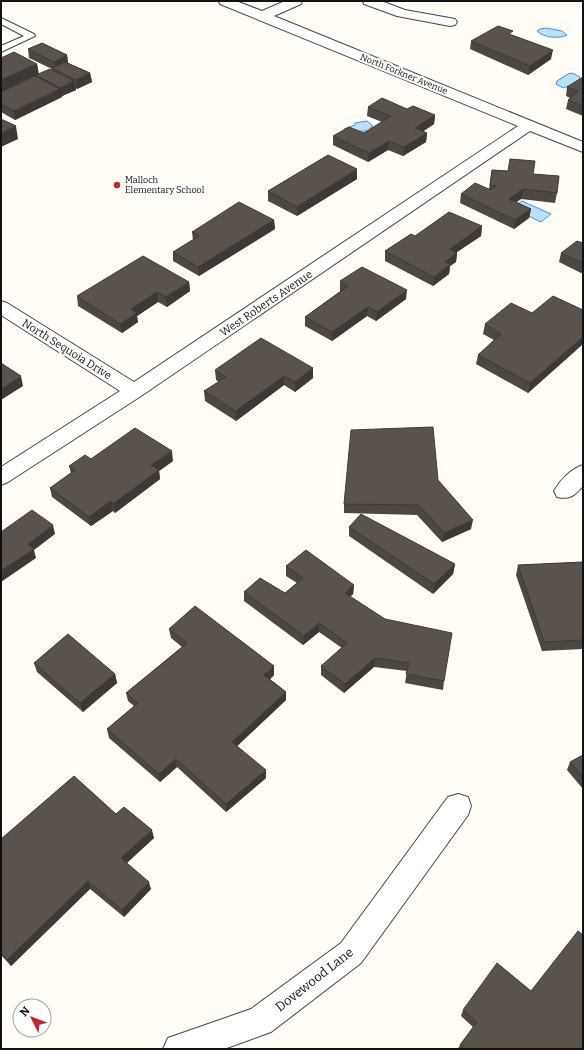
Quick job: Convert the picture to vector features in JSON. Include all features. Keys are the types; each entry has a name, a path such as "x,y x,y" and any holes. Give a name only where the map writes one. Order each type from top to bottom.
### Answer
{"street":[{"name":"North Forkner Avenue","path":"225,1 583,147"},
{"path":"256,14 271,1"},
{"path":"256,14 296,1"},
{"path":"369,1 402,13 450,22"},
{"name":"West Roberts Avenue","path":"1,477 134,391 529,125"},
{"name":"North Sequoia Drive","path":"1,307 134,391"},
{"path":"565,491 583,473"},
{"name":"Dovewood Lane","path":"179,1049 260,1021 351,953 458,806"}],"lane":[{"path":"1,21 31,36 1,49"}],"water":[{"path":"546,28 562,31 567,35 552,37 537,31"},
{"path":"572,73 580,77 576,83 563,88 556,84 557,81"},
{"path":"367,121 373,126 369,131 348,134 344,129 355,125 355,123"},
{"path":"522,201 551,214 541,222 512,208"}],"building":[{"path":"498,26 513,31 509,34 553,50 530,66 471,41"},
{"path":"42,43 67,55 54,62 28,49"},
{"path":"14,52 37,64 1,80 1,58"},
{"path":"65,62 90,73 76,80 52,68"},
{"path":"50,69 74,81 60,88 36,75"},
{"path":"35,76 60,89 14,111 1,104 1,92"},
{"path":"583,77 583,106 568,100 578,91 567,87"},
{"path":"382,98 407,109 413,106 435,115 415,128 427,133 404,147 389,141 369,153 333,136 349,127 364,133 391,116 368,107"},
{"path":"1,119 16,126 1,133"},
{"path":"328,155 357,169 297,207 268,191"},
{"path":"510,159 535,161 533,174 559,176 557,193 523,189 509,199 531,209 515,220 461,194 475,183 491,190 496,186 490,185 492,170 508,171"},
{"path":"239,202 274,220 198,267 173,252 199,236 192,232"},
{"path":"449,212 482,226 450,249 457,253 445,262 451,264 434,277 385,251 411,234 415,236"},
{"path":"577,241 583,243 583,263 561,253"},
{"path":"143,256 189,282 166,297 157,292 131,309 137,313 120,324 77,296"},
{"path":"362,267 407,290 377,312 368,307 332,332 305,317 348,286 340,281"},
{"path":"553,296 583,310 583,337 530,383 478,355 501,334 485,324 511,303 532,313"},
{"path":"261,338 313,368 295,382 284,376 236,411 204,391 226,377 215,370"},
{"path":"1,363 21,376 1,389"},
{"path":"433,427 438,480 473,520 444,533 419,505 344,504 351,430"},
{"path":"135,428 172,451 151,465 159,470 113,504 111,501 89,517 50,488 75,470 69,466 85,455 91,459"},
{"path":"32,510 53,525 28,544 34,549 1,571 1,532"},
{"path":"361,514 455,564 434,584 349,527"},
{"path":"306,550 354,585 345,593 385,619 452,633 444,681 406,674 409,663 375,658 345,684 321,666 347,643 319,623 304,636 244,592 260,578 285,593 303,578 286,566"},
{"path":"583,562 583,640 544,642 518,565"},
{"path":"195,606 274,666 264,675 286,692 232,742 266,770 226,804 176,759 159,774 107,729 138,703 126,693 187,643 169,629"},
{"path":"68,634 115,674 80,703 34,663"},
{"path":"583,755 583,777 570,762"},
{"path":"74,776 116,814 124,807 152,830 121,858 149,882 122,910 88,881 7,960 1,953 1,839"},
{"path":"578,931 583,935 583,1049 464,1049 460,1045 477,1022 463,1010 497,963 531,991"}],"place":[{"name":"Malloch Elementary School","path":"117,185"}]}
